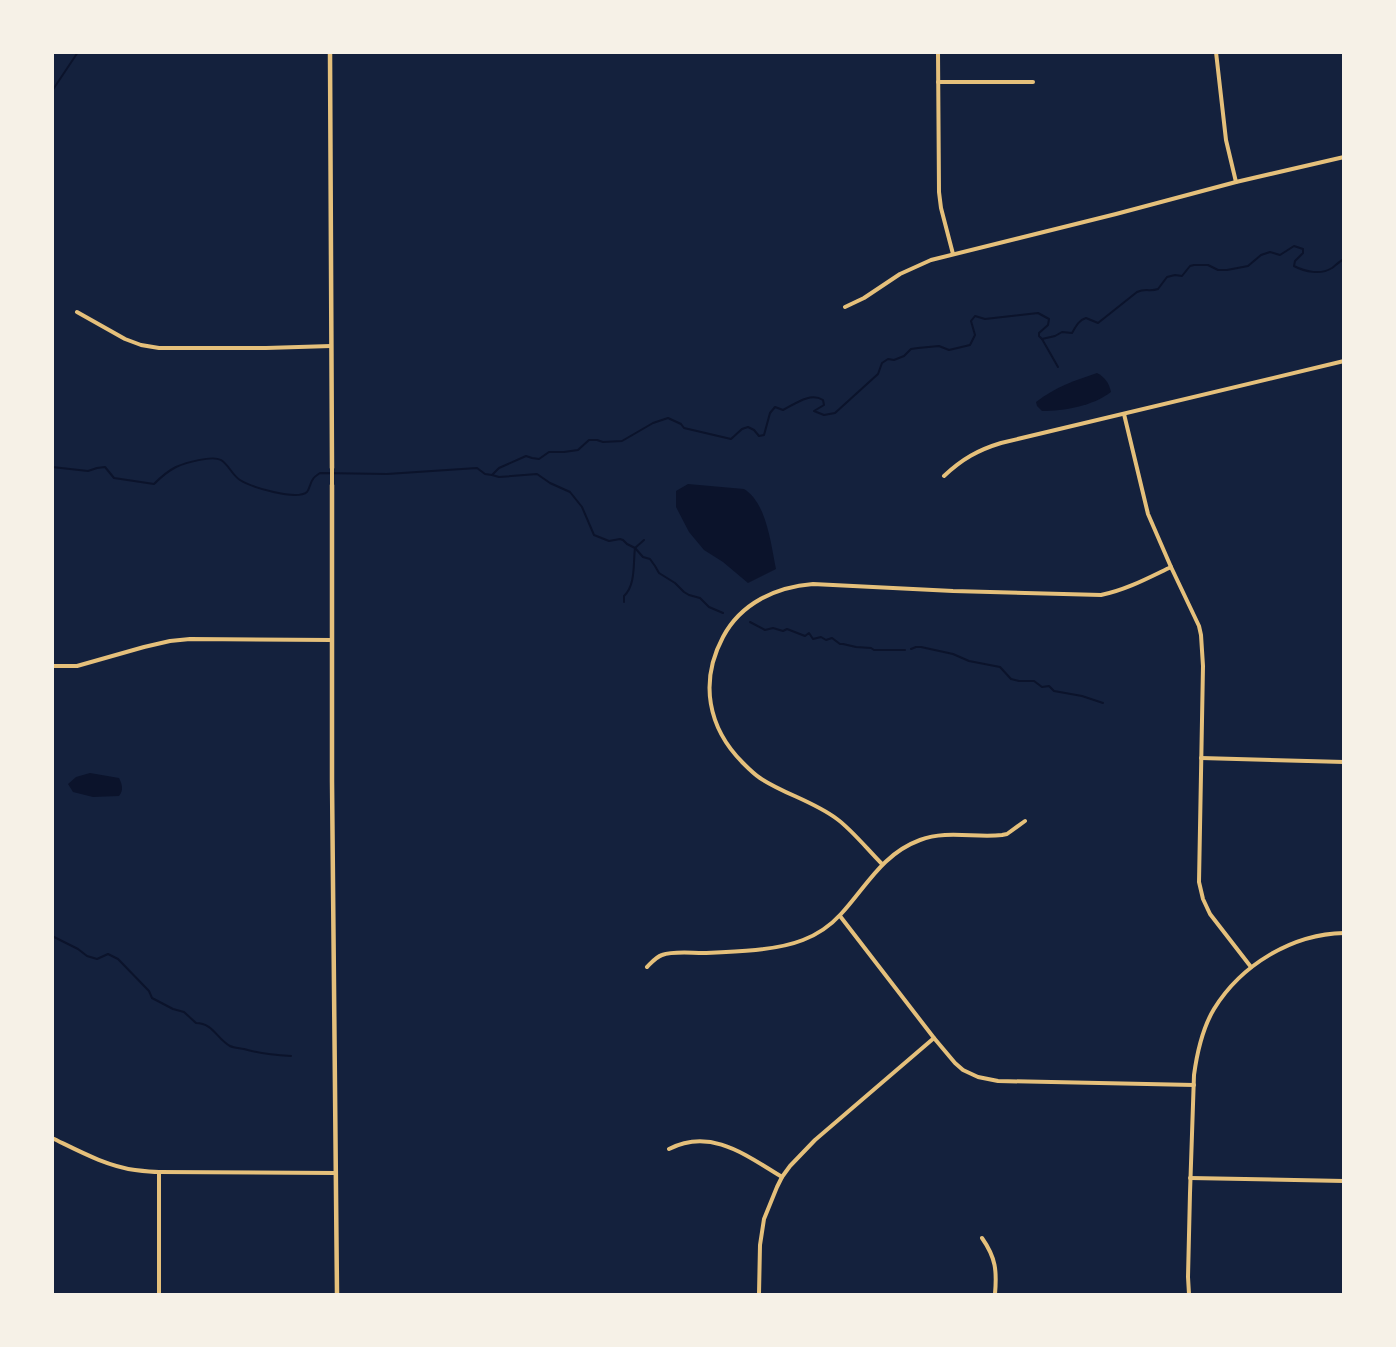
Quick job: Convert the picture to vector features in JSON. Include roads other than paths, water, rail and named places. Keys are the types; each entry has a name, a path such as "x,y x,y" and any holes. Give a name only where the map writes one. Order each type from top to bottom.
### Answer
{"street":[{"path":"330,52 332,781 337,1294"},
{"path":"938,52 939,192 953,254"},
{"path":"1216,52 1226,140 1236,182"},
{"path":"938,82 1033,82"},
{"path":"845,307 864,298 911,268 931,260 1236,182 1344,157"},
{"path":"77,312 125,339 159,348 331,346"},
{"path":"944,476 957,464 982,449 1001,443 1344,361"},
{"path":"1124,414 1148,514 1201,635 1203,666 1199,882 1203,899 1217,924 1251,967"},
{"path":"882,864 838,820 820,808 760,778 723,739 711,705 710,681 719,644 733,622 762,598 797,585 1101,595 1129,587 1171,567"},
{"path":"52,666 77,666 144,647 190,639 333,640"},
{"path":"1201,758 1344,762"},
{"path":"647,966 656,958 667,954 730,952 791,944 804,940 840,916 882,864 899,850 921,840 943,835 1007,834 1023,824 1025,820"},
{"path":"840,916 934,1038 963,1070 978,1077 998,1081 1194,1085"},
{"path":"1189,1294 1194,1085 1199,1048 1206,1026 1213,1010 1225,993 1251,967 1296,942 1344,933"},
{"path":"759,1294 760,1245 764,1219 782,1177 815,1140 934,1038"},
{"path":"52,1138 86,1155 134,1170 337,1173"},
{"path":"669,1149 692,1141 721,1143 782,1177"},
{"path":"159,1172 159,1294"},
{"path":"1190,1178 1344,1180"},
{"path":"982,1238 994,1259 995,1294"}],"water":[{"path":"1097,373 1108,383 1111,392 1104,397 1078,407 1060,410 1042,411 1037,406 1036,402 1051,392"},
{"path":"688,484 744,489 752,495 767,525 776,569 748,583 723,562 704,550 689,532 676,507 676,491"},
{"path":"90,773 119,778 122,792 119,796 93,797 73,792 68,784 76,777"}],"waterway":[{"path":"52,91 78,52"},
{"path":"52,467 88,471 105,467 114,478 154,484 176,467 211,458 224,462 237,478 246,483 293,495 307,492 313,478 320,473 387,474 477,468 485,474 492,475 499,468 526,456 539,459 549,452 578,450 589,440 622,441 653,423 668,418 681,424 684,428 731,439 742,429 748,427 759,436 764,435 770,413 775,407 783,410 813,397 823,400 824,405 814,411 824,415 835,413 878,374 882,363 888,359 894,360 904,356 911,349 939,346 949,350 970,345 975,335 971,321 975,316 985,319 1038,313 1049,319 1048,325 1039,333 1042,339 1062,332 1072,333 1076,326 1086,318 1098,323 1137,292 1158,289 1167,277 1182,276 1190,266 1208,265 1218,270 1248,266 1261,255 1270,252 1280,255 1294,246 1303,249 1303,253 1295,261 1294,266 1303,270 1318,272 1328,270 1344,259"},
{"path":"1042,339 1058,367"},
{"path":"492,475 499,477 537,474 570,492 582,507 594,535 609,541 623,540 643,557 650,559 659,573 684,592 700,598 709,607 723,613"},
{"path":"624,602 624,596 632,580 635,548 644,540"},
{"path":"750,622 765,630 773,628 783,631 787,629 805,636 809,633 813,639 832,638 840,644 856,647 874,650 905,650"},
{"path":"911,649 921,647 1000,667 1011,679 1034,681 1042,687 1049,686 1054,691 1082,696 1103,703"},
{"path":"52,936 87,956 97,959 108,954 118,959 149,991 152,998 184,1012 196,1023 211,1028 230,1046 261,1053 291,1056"}]}
